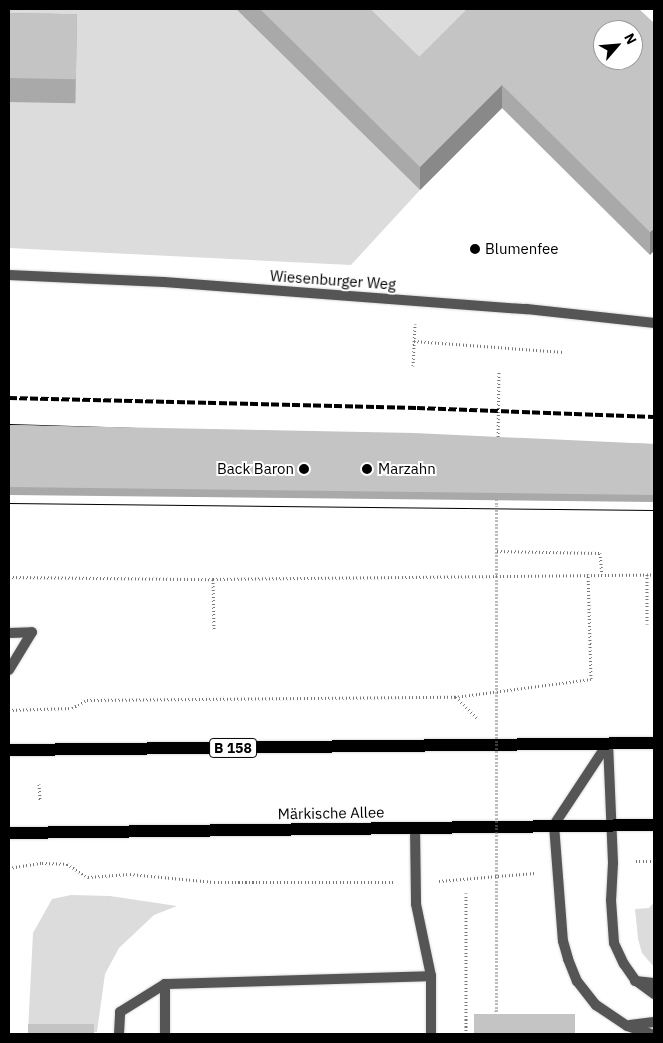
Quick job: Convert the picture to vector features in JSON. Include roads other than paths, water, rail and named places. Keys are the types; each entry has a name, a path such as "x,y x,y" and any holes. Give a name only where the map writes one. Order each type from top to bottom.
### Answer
{"main road":[{"name":"B 158","path":"9,750 654,743"},
{"name":"Märkische Allee","path":"9,833 654,825"}],"street":[{"name":"Wiesenburger Weg","path":"9,275 164,282 527,309 654,323"},
{"path":"9,633 32,632 9,670"},
{"path":"608,743 612,864 611,900 614,943 624,964 635,980 654,994"},
{"path":"608,743 554,825 563,941 568,960 577,981 596,1005 627,1026 651,1034"},
{"path":"415,828 414,882 416,904 431,976 432,1034"},
{"path":"118,1034 120,1012 165,984 431,976"},
{"path":"635,980 654,983"},
{"path":"165,984 165,1034"},
{"path":"627,1026 654,1022"}],"tram line":[{"path":"9,424 137,428"},
{"path":"9,503 654,510"}],"railway":[{"path":"9,398 417,408 654,417"}],"place":[{"name":"Blumenfee","path":"475,249"},
{"name":"Back Baron","path":"304,469"},
{"name":"Marzahn","path":"367,469"}]}
